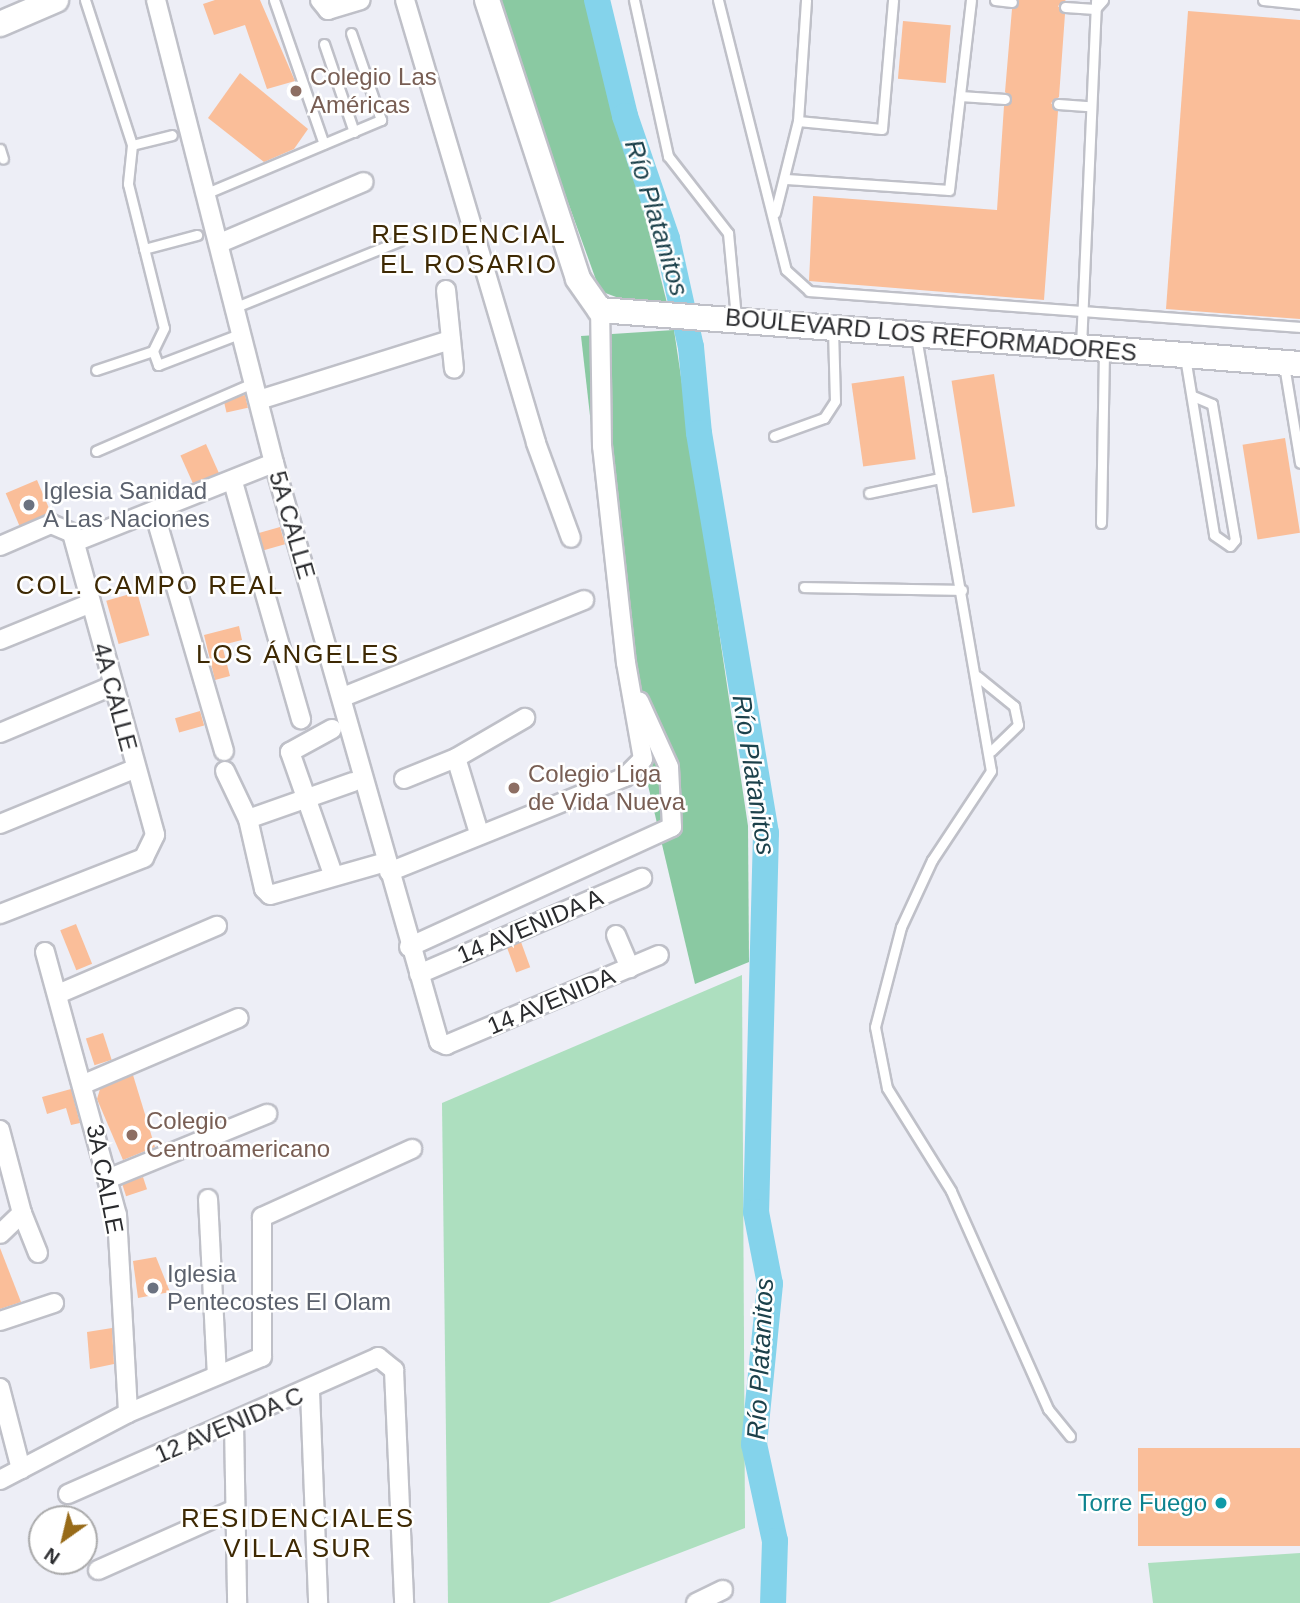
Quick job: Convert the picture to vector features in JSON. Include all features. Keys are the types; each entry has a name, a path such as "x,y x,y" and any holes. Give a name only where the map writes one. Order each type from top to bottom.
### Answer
{"main road":[{"path":"0,24 56,0"},
{"path":"487,0 578,279 600,310"},
{"name":"BOULEVARD LOS REFORMADORES","path":"600,310 626,314 727,317 1185,357 1292,363"}],"street":[{"name":"5A CALLE","path":"156,0 274,463 343,698 409,947 442,1044"},
{"path":"320,0 328,10 361,0"},
{"path":"405,0 536,443 571,538"},
{"path":"220,243 364,183"},
{"path":"446,290 454,369"},
{"path":"225,771 248,819 266,894 333,874 388,867 634,773 643,759 636,697 626,663 602,446 600,310"},
{"path":"259,400 451,340"},
{"path":"0,546 51,524 66,528 75,542 155,515 274,463"},
{"path":"233,482 300,719"},
{"path":"155,515 224,751"},
{"name":"4A CALLE","path":"0,914 151,851 155,835 134,769 75,542"},
{"path":"343,698 584,600"},
{"path":"0,640 91,603"},
{"path":"0,733 112,686"},
{"path":"409,947 672,827 669,767 656,727 636,697"},
{"path":"404,779 456,758 524,718"},
{"path":"332,729 290,751 333,874"},
{"path":"456,758 480,833"},
{"path":"0,824 134,769"},
{"path":"248,819 352,782"},
{"name":"14 AVENIDA A","path":"419,974 642,878"},
{"path":"58,994 217,926"},
{"path":"616,935 630,968"},
{"name":"3A CALLE","path":"45,952 110,1178 128,1413"},
{"name":"14 AVENIDA","path":"442,1044 659,956"},
{"path":"84,1084 239,1018"},
{"path":"110,1178 267,1115"},
{"path":"0,1130 21,1217 38,1253"},
{"path":"0,1480 128,1413 265,1353 262,1217 412,1149"},
{"path":"208,1199 217,1375"},
{"path":"0,1234 21,1217"},
{"path":"0,1321 54,1303"},
{"name":"12 AVENIDA C","path":"68,1493 310,1391 379,1357 388,1362 394,1370 404,1603"},
{"path":"310,1391 318,1603"},
{"path":"1,1396 21,1469"},
{"path":"234,1423 233,1510 237,1603"},
{"path":"98,1570 233,1510"},
{"path":"696,1603 723,1590"}],"lane":[{"path":"85,0 132,145 128,184 164,328 153,351 158,365 242,333"},
{"path":"274,0 324,144"},
{"path":"634,0 668,156 728,233 727,317"},
{"path":"718,0 786,270 809,291 1300,327"},
{"path":"774,215 787,179 798,121 806,0"},
{"path":"798,121 882,129 893,0"},
{"path":"787,179 949,190 971,0"},
{"path":"995,0 1012,2"},
{"path":"1065,7 1096,4 1103,0"},
{"path":"1263,0 1300,4"},
{"path":"1096,4 1088,106 1083,310 1093,348 1101,523"},
{"path":"207,193 381,120 351,33"},
{"path":"324,44 354,132"},
{"path":"960,96 1005,99"},
{"path":"1058,104 1088,106"},
{"path":"132,145 172,135"},
{"path":"144,249 197,235"},
{"path":"236,307 399,241"},
{"path":"774,436 824,418 835,401 833,327"},
{"path":"916,335 991,751 987,783 950,828 901,927 875,1027 887,1088 951,1191 1048,1409 1070,1437"},
{"path":"96,370 153,351"},
{"path":"1185,357 1214,535 1230,546 1235,540 1212,404 1193,397"},
{"path":"1292,363 1300,463"},
{"path":"96,451 255,382"},
{"path":"869,493 940,478"},
{"path":"804,587 962,590"},
{"path":"977,676 1014,706 1018,725 991,751"}],"green space":[{"path":"495,0 590,0 667,303 635,304 600,291"},
{"path":"674,330 748,826 749,962 695,984 617,654 581,336"},
{"path":"742,975 745,1528 549,1603 448,1603 442,1103"},
{"path":"1300,1553 1300,1603 1153,1603 1148,1563"}],"building":[{"path":"215,0 260,0 295,81 267,89 245,25 214,35 203,4"},
{"path":"1019,0 1066,0 1058,6 1065,14 1059,97 1051,103 1058,111 1044,300 809,281 813,196 997,210 1004,106 1012,100 1005,92 1012,9"},
{"path":"1188,11 1300,20 1300,319 1166,309"},
{"path":"903,21 951,25 946,83 898,79"},
{"path":"240,73 308,129 294,149 264,162 208,118"},
{"path":"994,374 1015,506 972,513 952,381"},
{"path":"904,376 916,459 863,467 852,383"},
{"path":"245,395 248,408 226,413 224,400"},
{"path":"1285,438 1300,533 1258,540 1243,445"},
{"path":"206,444 219,473 193,485 180,455"},
{"name":"Iglesia Sanidad A Las Naciones","path":"37,480 51,513 20,526 6,493"},
{"path":"280,527 285,544 264,550 259,533"},
{"path":"137,592 149,635 119,644 106,601"},
{"path":"239,626 242,640 222,645 230,676 215,680 204,635"},
{"path":"200,711 204,725 179,733 175,718"},
{"path":"76,924 92,964 76,970 60,930"},
{"path":"521,942 530,967 516,973 507,947"},
{"path":"103,1033 112,1060 95,1065 86,1039"},
{"path":"133,1075 155,1147 123,1160 97,1099 100,1089"},
{"path":"71,1089 80,1123 71,1125 66,1108 47,1114 42,1097"},
{"path":"143,1177 147,1189 126,1196 122,1184"},
{"path":"0,1248 21,1302 0,1309"},
{"path":"156,1257 170,1292 138,1298 133,1261"},
{"path":"112,1328 114,1364 90,1369 87,1332"},
{"name":"Torre Fuego","path":"1138,1448 1300,1448 1300,1546 1138,1546"}],"waterway":[{"name":"Río Platanitos","path":"597,0 625,116 667,239 691,347 699,433 766,833 756,1212 770,1284 754,1444 775,1541 773,1603"}],"place":[{"name":"Colegio Las Américas","path":"296,91"},
{"name":"Iglesia Sanidad A Las Naciones","path":"29,505"},
{"name":"Colegio Liga de Vida Nueva","path":"514,788"},
{"name":"Colegio Centroamericano","path":"132,1135"},
{"name":"Iglesia Pentecostes El Olam","path":"153,1288"},
{"name":"Torre Fuego","path":"1221,1503"}],"district":[{"name":"RESIDENCIAL EL ROSARIO","path":"469,250"},
{"name":"COL. CAMPO REAL","path":"150,586"},
{"name":"LOS ÁNGELES","path":"298,655"},
{"name":"RESIDENCIALES VILLA SUR","path":"298,1534"}]}
